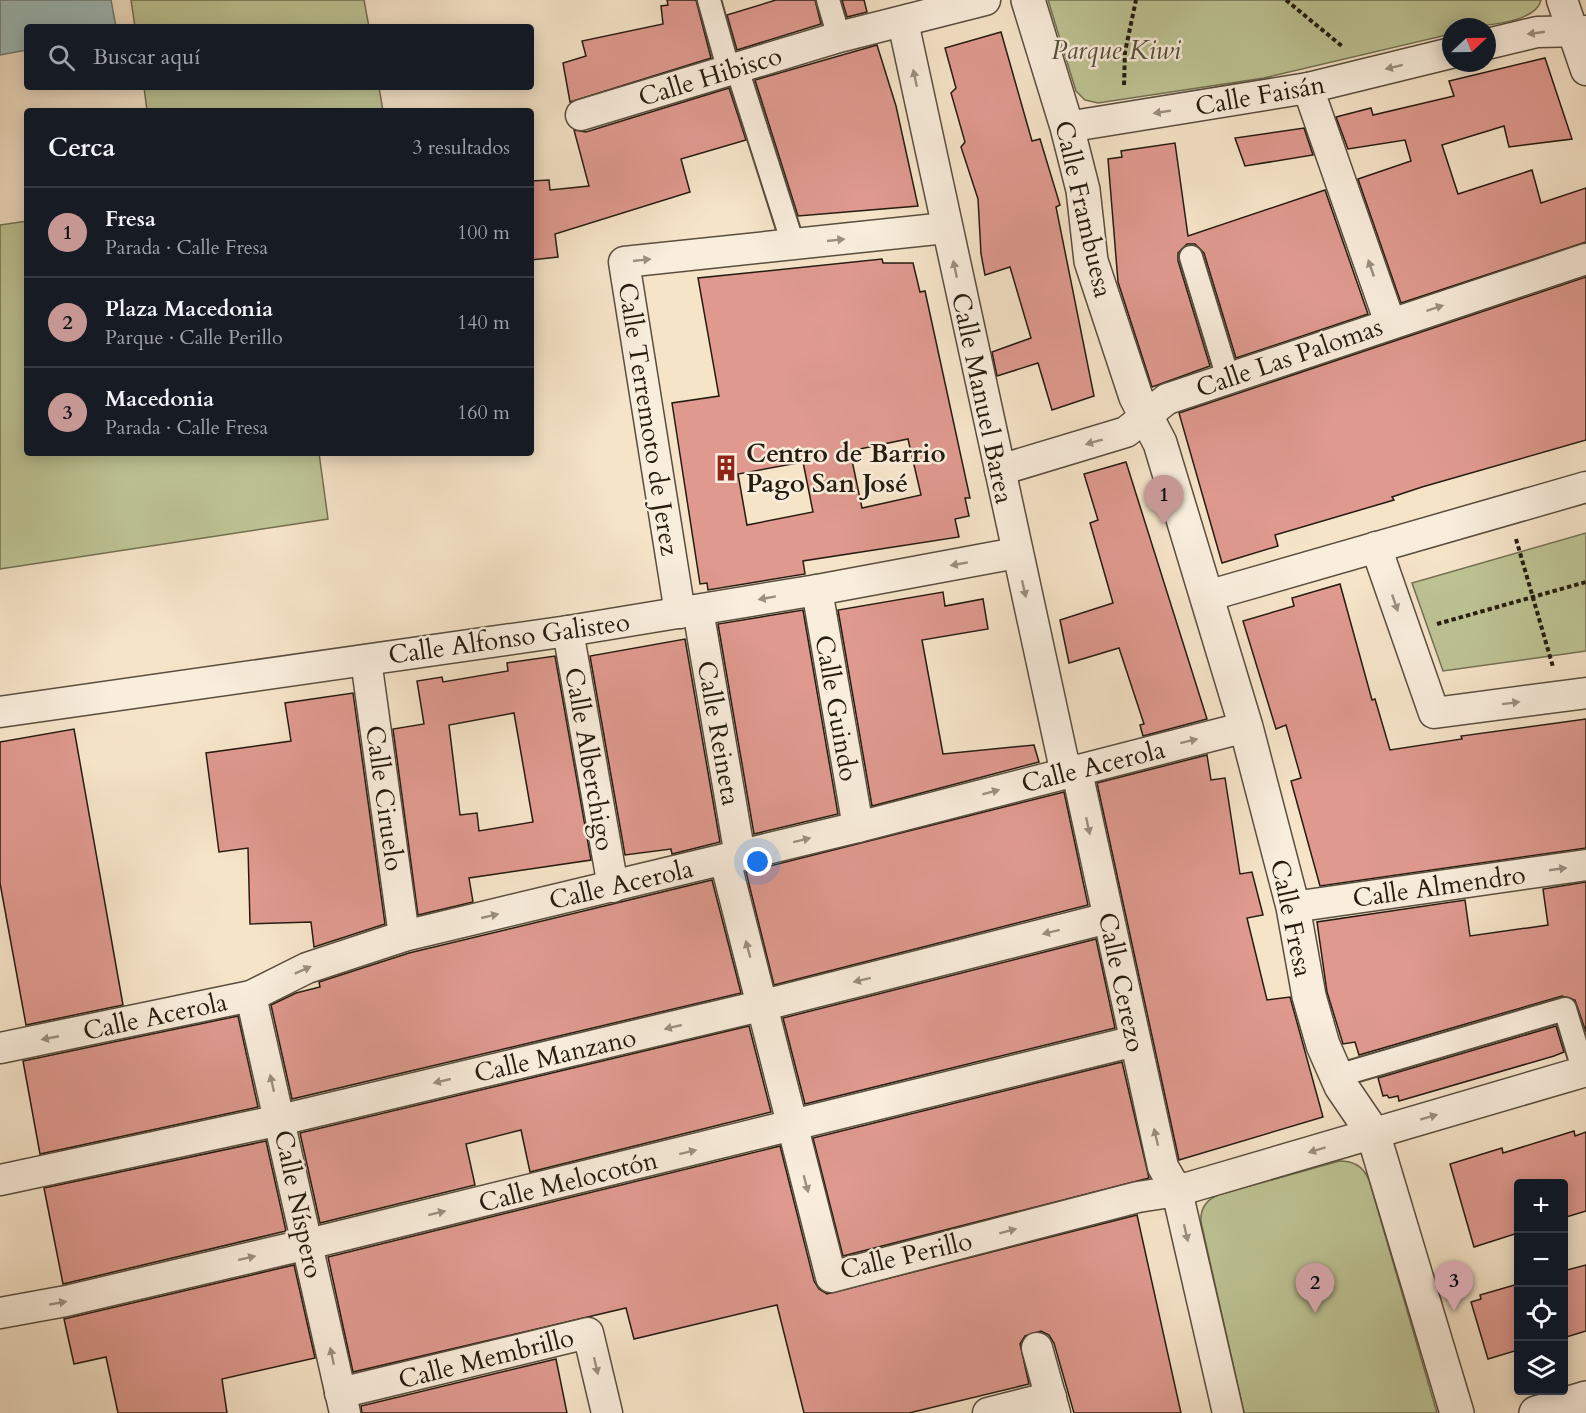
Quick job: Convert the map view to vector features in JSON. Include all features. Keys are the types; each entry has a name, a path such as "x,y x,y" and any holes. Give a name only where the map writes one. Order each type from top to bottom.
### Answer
{"street":[{"path":"709,0 725,57 740,78 794,244"},
{"path":"828,0 839,37"},
{"name":"Calle Hibisco","path":"581,115 839,37 985,0"},
{"name":"Calle Frambuesa","path":"1028,0 1067,127 1083,190 1090,261 1136,397 1145,416"},
{"path":"1562,0 1580,31 1586,70"},
{"name":"Calle Manuel Barea","path":"903,22 1016,553 1063,760 1071,771"},
{"path":"1496,42 1538,32 1580,31"},
{"name":"Calle Faisán","path":"1067,127 1308,88 1442,55"},
{"path":"1308,88 1390,323"},
{"name":"Calle Terremoto de Jerez","path":"689,611 624,261 946,228"},
{"path":"1191,257 1228,378"},
{"name":"Calle Las Palomas","path":"1000,470 1126,432 1167,399 1586,259"},
{"name":"Calle Fresa","path":"1145,416 1160,443 1246,727 1293,907 1309,996 1323,1045 1337,1076 1373,1133 1457,1413"},
{"path":"1207,596 1586,486"},
{"path":"1376,547 1434,713 1574,695"},
{"name":"Calle Alfonso Galisteo","path":"0,712 568,631 817,590 1016,553"},
{"name":"Calle Guindo","path":"817,590 858,827"},
{"name":"Calle Reineta","path":"689,611 732,858"},
{"name":"Calle Alberchigo","path":"568,631 613,887"},
{"name":"Calle Ciruelo","path":"366,660 404,936"},
{"name":"Calle Acerola","path":"0,1048 251,996 307,968 404,936 858,827 1246,727"},
{"name":"Calle Cerezo","path":"1071,771 1079,781 1163,1167 1177,1191"},
{"name":"Calle Perillo","path":"732,858 792,1127 831,1277 1138,1197 1177,1191"},
{"name":"Calle Almendro","path":"1293,907 1586,865"},
{"name":"Calle Manzano","path":"0,1180 280,1120 764,1005 1108,918"},
{"name":"Calle Níspero","path":"251,996 342,1403"},
{"path":"1228,1413 1177,1191 1585,1071 1564,1009 1337,1076"},
{"name":"Calle Melocotón","path":"0,1313 66,1301 308,1244 1135,1041"},
{"name":"Calle Membrillo","path":"342,1403 588,1333 607,1413"},
{"path":"988,1413 1053,1405 1037,1348"},
{"path":"1536,1413 1586,1398"}],"path":[{"path":"1128,117 1124,89 1125,52 1136,0"},
{"path":"1286,0 1347,50 1354,77"},
{"path":"1508,509 1533,597 1574,695"},
{"path":"1406,633 1586,582"}],"green space":[{"path":"131,0 364,0 368,24 135,24"},
{"name":"Parque Kiwi","path":"1048,0 1541,0 1537,8 1516,20 1496,24 1496,18 1442,18 1442,36 1264,78 1098,103 1085,100 1076,91"},
{"path":"144,90 380,90 382,108 147,108"},
{"path":"24,221 24,456 319,456 328,519 0,569 0,225"},
{"path":"1586,533 1586,651 1443,671 1412,583"},
{"path":"1339,1161 1357,1165 1369,1180 1437,1413 1244,1413 1201,1222 1203,1209 1207,1202 1218,1195"}],"water":[{"path":"0,0 111,0 115,24 24,24 24,51 0,55"}],"building":[{"path":"667,0 696,0 711,58 570,102 563,63 586,56 582,41 663,24 661,6 668,5"},
{"path":"776,0 815,0 821,24 737,50 727,15"},
{"path":"842,0 864,0 867,12 847,17"},
{"path":"1001,32 1032,141 1040,139 1060,205 1056,207 1094,396 1052,410 1038,363 997,376 992,352 1031,338 1010,267 985,275 981,254 978,199 961,147 965,142 951,93 956,88 945,48"},
{"path":"877,45 896,106 918,206 798,216 755,80"},
{"path":"1545,58 1572,139 1509,147 1504,126 1442,145 1458,194 1532,170 1541,203 1586,188 1586,242 1401,303 1358,179 1411,161 1405,140 1348,149 1336,117 1371,108 1373,115 1454,96 1449,81 1496,72 1496,70"},
{"path":"729,88 746,140 681,159 690,192 555,234 558,257 534,260 534,181 549,180 550,190 589,186 574,130 586,132"},
{"path":"1304,128 1313,155 1245,166 1235,138"},
{"path":"1175,143 1188,236 1325,190 1368,314 1236,358 1204,253 1195,244 1187,244 1178,253 1178,261 1210,366 1152,387 1118,282 1108,159 1122,157 1121,151"},
{"path":"882,259 883,263 913,263 920,292 925,291 970,498 965,498 969,516 955,519 959,537 803,561 805,574 708,590 707,583 700,584 672,403 719,396 698,278","holes":["908,439 921,495 862,508 850,451","803,462 813,512 747,525 738,474"]},
{"path":"1586,277 1586,440 1422,487 1392,497 1394,500 1275,535 1278,546 1222,563 1179,413"},
{"path":"1126,462 1207,719 1143,736 1140,725 1144,724 1119,648 1069,663 1060,620 1113,603 1090,523 1098,520 1084,474"},
{"path":"1340,584 1372,700 1375,699 1390,750 1462,739 1461,736 1586,719 1586,848 1320,886 1291,781 1301,778 1286,725 1276,729 1243,621 1294,606 1292,598"},
{"path":"943,592 945,606 983,599 988,629 922,640 943,754 1034,745 1039,762 872,806 838,610"},
{"path":"803,610 838,814 754,834 718,624"},
{"path":"685,639 720,842 672,854 671,849 625,855 590,656"},
{"path":"555,656 591,860 469,878 473,902 418,915 393,729 424,724 417,681 442,677 443,682 508,671 507,663","holes":["514,713 533,822 479,831 477,813 460,815 449,725"]},
{"path":"353,693 385,924 314,947 311,922 250,924 248,848 219,852 206,753 291,741 285,703"},
{"path":"74,729 123,1005 26,1025 0,883 0,742"},
{"path":"1207,755 1211,780 1225,778 1240,874 1252,872 1263,915 1247,918 1267,1000 1290,997 1323,1117 1179,1160 1097,783"},
{"path":"1064,792 1088,905 774,985 746,872"},
{"path":"712,880 741,993 292,1099 271,1005 296,993 320,987 319,982 409,953"},
{"path":"1586,882 1586,1032 1575,1000 1562,996 1359,1055 1355,1042 1343,1044 1327,992 1317,922 1465,900 1470,936 1548,925 1543,889"},
{"path":"1096,939 1115,1028 805,1104 783,1018"},
{"path":"238,1016 258,1107 40,1154 23,1061"},
{"path":"749,1026 771,1112 530,1172 521,1130 466,1144 475,1185 320,1223 300,1133"},
{"path":"1556,1026 1564,1052 1399,1101 1398,1096 1389,1098 1387,1095 1383,1096 1378,1078"},
{"path":"1122,1062 1149,1178 843,1256 813,1138"},
{"path":"1574,1131 1575,1136 1586,1132 1586,1211 1568,1216 1568,1179 1514,1179 1514,1234 1474,1247 1450,1164 1502,1148 1503,1153"},
{"path":"266,1141 286,1231 63,1284 44,1188"},
{"path":"780,1146 814,1281 819,1289 827,1294 1137,1215 1181,1413 1074,1413 1054,1343 1049,1335 1041,1331 1025,1336 1020,1344 1029,1384 909,1413 804,1413 777,1305 634,1339 626,1308 353,1372 328,1257"},
{"path":"294,1265 315,1358 222,1379 227,1413 118,1413 106,1357 74,1364 64,1319"},
{"path":"1586,1265 1586,1331 1568,1336 1568,1287 1568,1270"},
{"path":"1514,1285 1514,1351 1488,1359 1471,1302 1481,1299 1480,1295"},
{"path":"556,1359 567,1413 362,1413 361,1406"}],"place":[{"name":"Centro de Barrio Pago San José","path":"726,468"},
{"name":"Fresa","path":"1164,525"},
{"name":"Macedonia","path":"1454,1311"},
{"name":"Plaza Macedonia","path":"1315,1313"}]}
